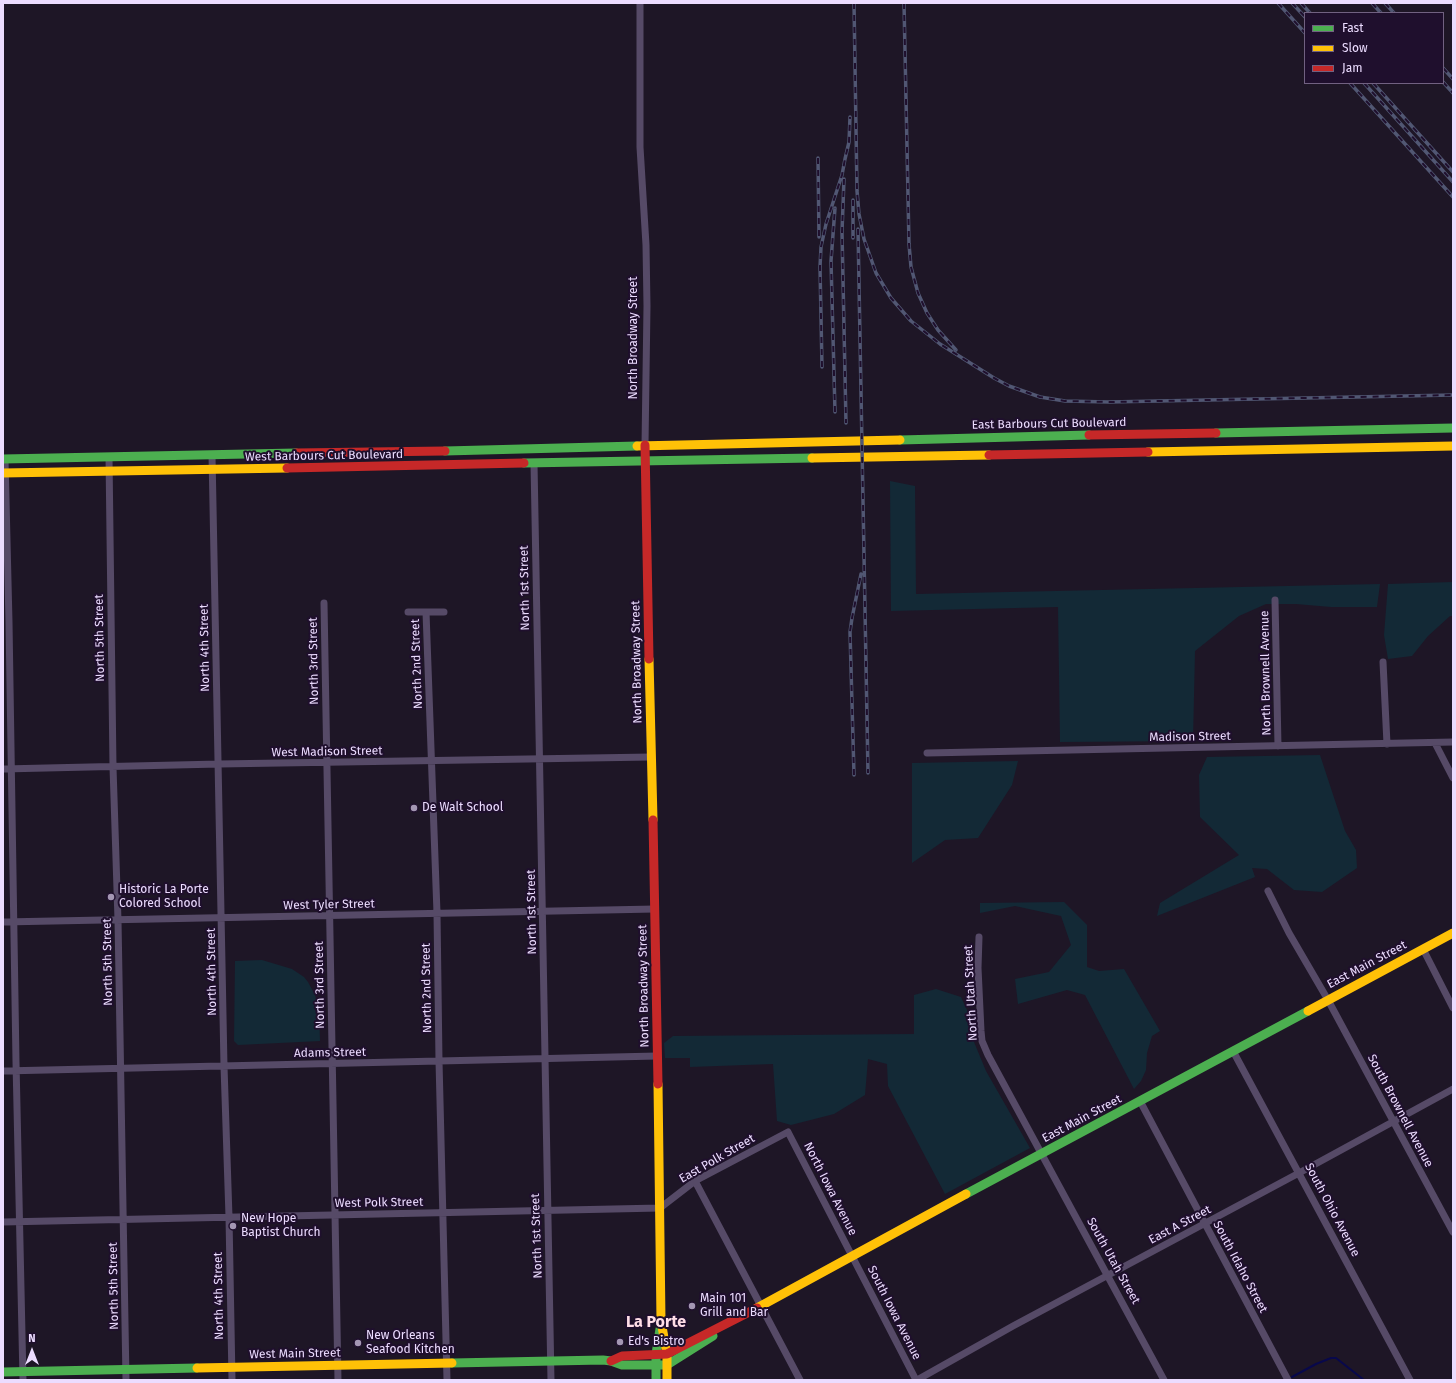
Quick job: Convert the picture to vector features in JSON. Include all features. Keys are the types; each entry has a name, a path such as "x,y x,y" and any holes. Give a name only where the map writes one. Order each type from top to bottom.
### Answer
{"street":[{"name":"North Broadway Street","path":"640,3 640,147 648,306 646,461 660,1208 661,1321 656,1354 656,1380"},
{"name":"East Barbours Cut Boulevard","path":"646,445 1453,428"},
{"path":"1364,431 1364,448"},
{"path":"1204,434 1204,452"},
{"path":"998,437 998,455"},
{"path":"827,441 827,458"},
{"name":"West Barbours Cut Boulevard","path":"4,459 646,445"},
{"path":"646,461 1204,452 1453,446"},
{"path":"391,466 392,451"},
{"path":"323,453 323,468"},
{"name":"North 4th Street","path":"212,455 224,1066 232,1380"},
{"name":"North 5th Street","path":"109,457 113,767 118,920 126,1380"},
{"path":"4,459 12,769 13,922 23,1376"},
{"name":"West Barbours Cut Boulevard","path":"4,473 646,461"},
{"name":"North 1st Street","path":"534,463 551,1380"},
{"name":"North Brownell Avenue","path":"1275,600 1278,746"},
{"name":"North 3rd Street","path":"324,603 338,1380"},
{"name":"North 2nd Street","path":"408,612 444,612"},
{"name":"North 2nd Street","path":"426,612 437,913 442,1213 447,1380"},
{"path":"1383,662 1387,744"},
{"name":"Madison Street","path":"927,753 1453,742"},
{"path":"1435,743 1453,778"},
{"name":"West Madison Street","path":"3,769 651,757"},
{"path":"1268,891 1289,933 1328,1000"},
{"name":"West Tyler Street","path":"3,922 655,909"},
{"name":"East Main Street","path":"667,1354 722,1327 1453,932"},
{"name":"North Utah Street","path":"979,937 978,968 982,1041 1041,1154"},
{"path":"1422,949 1453,1008"},
{"name":"South Brownell Avenue","path":"1328,1000 1453,1232"},
{"name":"South Ohio Avenue","path":"1233,1051 1410,1380"},
{"name":"Adams Street","path":"3,1071 657,1056"},
{"name":"East A Street","path":"916,1380 1013,1326 1109,1276 1453,1089"},
{"name":"South Idaho Street","path":"1140,1101 1288,1380"},
{"name":"East Polk Street","path":"660,1208 695,1181 788,1132"},
{"name":"North Iowa Avenue","path":"788,1132 852,1256"},
{"name":"South Utah Street","path":"1041,1154 1109,1276 1164,1380"},
{"path":"695,1181 800,1380"},
{"name":"West Polk Street","path":"3,1222 660,1208"},
{"name":"South Iowa Avenue","path":"852,1256 916,1380"},
{"name":"North Broadway Street","path":"661,1321 667,1354 667,1380"},
{"name":"East Main Street","path":"667,1365 705,1342 722,1327"},
{"name":"West Main Street","path":"611,1361 622,1356 667,1354"},
{"name":"West Main Street","path":"3,1372 23,1376 126,1370 551,1361 611,1361 622,1365 667,1365"}],"shaded area":[{"path":"890,481 915,486 916,594 1380,584 1377,607 1331,607 1296,604 1266,604 1239,616 1195,651 1193,741 1060,742 1058,607 891,611"},
{"path":"1453,582 1453,616 1450,616 1428,636 1412,656 1388,659 1384,635 1388,584"},
{"path":"1320,755 1345,831 1356,850 1357,868 1322,892 1294,890 1267,869 1252,868 1255,877 1157,916 1160,903 1239,855 1200,817 1199,775 1207,757"},
{"path":"1018,761 1012,785 978,838 945,840 912,863 912,763"},
{"path":"1064,902 1087,925 1087,967 1099,971 1124,969 1160,1031 1152,1036 1147,1053 1146,1070 1141,1081 1134,1089 1085,995 1067,990 1018,1004 1015,979 1049,972 1071,945 1061,916 1015,906 980,913 980,903"},
{"path":"262,960 292,969 304,977 308,982 315,995 319,1011 320,1041 238,1045 234,1041 235,961"},
{"path":"936,989 961,997 972,1021 974,1042 986,1071 1030,1148 945,1194 888,1086 887,1064 868,1059 865,1095 834,1114 791,1125 777,1121 773,1064 690,1067 690,1058 665,1058 664,1043 673,1036 914,1034 914,995"}],"waterway":[{"path":"1292,1377 1316,1364 1331,1358 1336,1358 1364,1380"}],"railway":[{"path":"854,3 857,191 859,214 864,239 876,273 891,298 911,321 940,344 1009,386 1040,397 1065,401 1109,402 1453,395"},
{"path":"904,3 909,244 911,267 918,293 927,313 938,330 956,350"},
{"path":"1278,3 1304,32"},
{"path":"1292,3 1304,16"},
{"path":"1301,3 1309,12"},
{"path":"1372,3 1380,12"},
{"path":"1385,3 1393,12"},
{"path":"1444,69 1453,79"},
{"path":"1444,83 1453,93"},
{"path":"1351,84 1453,197"},
{"path":"1365,84 1453,182"},
{"path":"1374,84 1453,172"},
{"path":"822,367 821,247 826,224 842,175 849,142 850,117"},
{"path":"818,158 819,237"},
{"path":"844,179 842,232 846,423"},
{"path":"853,200 853,238"},
{"path":"835,208 831,261 835,412"},
{"path":"858,229 868,773"},
{"path":"854,775 850,632 861,574"}],"traffic: fast":[{"path":"1216,433 1453,428"},
{"path":"900,440 1089,435"},
{"path":"445,451 637,446"},
{"path":"3,459 296,453"},
{"path":"524,463 812,458"},
{"path":"966,1194 1308,1011"},
{"path":"656,1380 656,1354 660,1329"},
{"path":"452,1363 603,1360 622,1365 667,1365 713,1336"},
{"path":"3,1372 197,1368"}],"traffic: slow":[{"path":"637,446 900,440"},
{"path":"1148,452 1453,446"},
{"path":"812,458 989,455"},
{"path":"3,473 287,468"},
{"path":"649,659 653,820"},
{"path":"1308,1011 1453,933"},
{"path":"658,1084 661,1321 667,1354 667,1380"},
{"path":"757,1308 966,1194"},
{"path":"197,1368 452,1363"}],"traffic: jam":[{"path":"1089,435 1216,433"},
{"path":"645,445 649,659"},
{"path":"296,453 445,451"},
{"path":"989,455 1148,452"},
{"path":"287,468 524,463"},
{"path":"653,820 658,1084"},
{"path":"611,1361 622,1356 667,1354 757,1308"}],"place":[{"name":"De Walt School","path":"414,808"},
{"name":"Historic La Porte Colored School","path":"111,897"},
{"name":"New Hope Baptist Church","path":"233,1226"},
{"name":"Main 101 Grill and Bar","path":"692,1306"},
{"name":"Ed's Bistro","path":"620,1342"},
{"name":"New Orleans Seafood Kitchen","path":"358,1343"}],"district":[{"name":"La Porte","path":"656,1323"}]}
